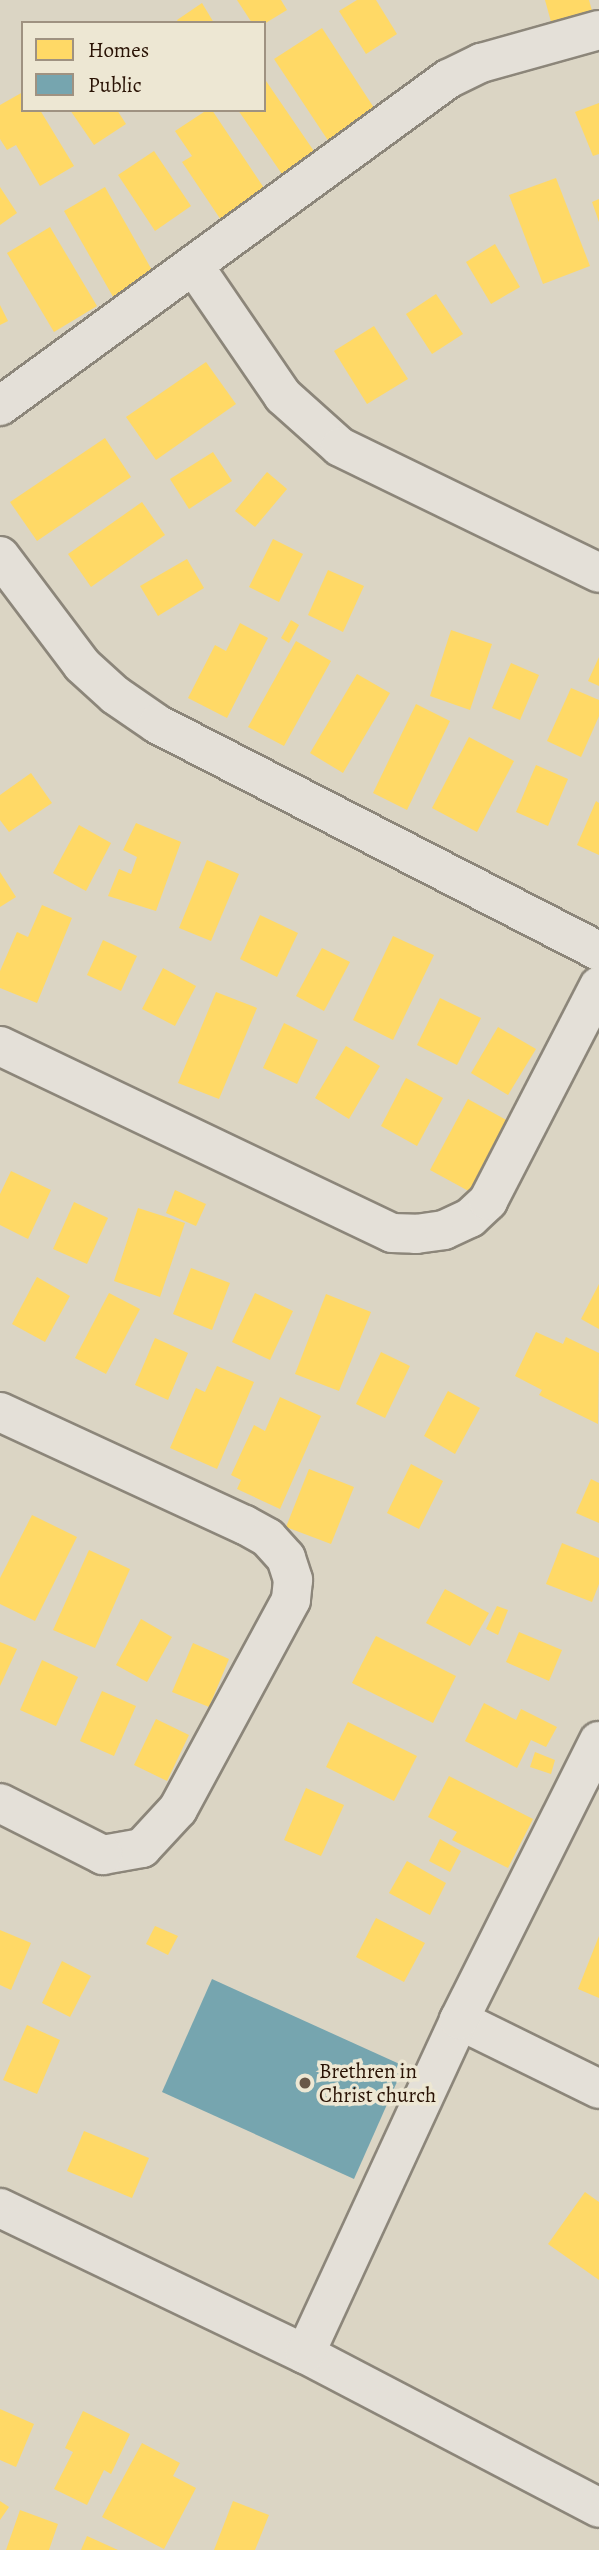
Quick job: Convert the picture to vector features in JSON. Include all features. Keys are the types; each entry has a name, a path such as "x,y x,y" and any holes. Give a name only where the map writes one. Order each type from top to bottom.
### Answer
{"street":[{"path":"0,406 448,79 481,63 599,30"},
{"path":"194,265 283,396 340,447 599,573"},
{"path":"0,555 82,665 115,695 157,724 599,950"},
{"path":"0,1046 392,1233 416,1234 453,1226 488,1201 599,986"},
{"path":"0,1412 268,1538 286,1558 293,1580 290,1600 178,1809 142,1849 103,1855 0,1803"},
{"path":"305,2354 459,2020 599,1741"},
{"path":"459,2020 599,2089"},
{"path":"0,2208 305,2354 599,2508"}],"building: Homes":[{"path":"237,0 281,0 287,10 266,23 251,21"},
{"path":"357,0 376,0 397,34 366,54 339,11"},
{"path":"545,0 589,0 594,18 553,29"},
{"path":"202,3 213,21 178,21"},
{"path":"322,28 378,114 331,145 274,59"},
{"path":"266,81 320,160 288,183 239,112 266,112"},
{"path":"21,93 21,112 41,112 74,166 40,186 16,145 7,150 0,139 0,105"},
{"path":"599,103 599,154 593,156 575,112"},
{"path":"71,112 118,112 126,124 94,145"},
{"path":"204,112 213,112 272,200 227,229 182,162 192,156 175,131"},
{"path":"154,151 191,206 155,231 118,175"},
{"path":"556,178 590,266 543,284 509,195"},
{"path":"0,187 17,213 0,225"},
{"path":"105,187 157,279 116,302 64,211"},
{"path":"599,199 599,222 592,202"},
{"path":"50,227 97,306 54,332 7,253"},
{"path":"495,244 520,287 491,304 466,262"},
{"path":"436,294 463,334 432,354 406,314"},
{"path":"0,305 8,321 0,325"},
{"path":"374,326 408,379 367,404 334,351"},
{"path":"206,362 236,404 156,460 126,417"},
{"path":"105,438 131,477 37,541 10,502"},
{"path":"213,452 232,481 189,509 170,479"},
{"path":"267,472 287,489 255,527 235,511"},
{"path":"142,502 165,535 91,587 68,554"},
{"path":"273,539 303,554 279,602 249,587"},
{"path":"187,559 204,588 158,616 140,586"},
{"path":"328,570 364,586 343,632 308,615"},
{"path":"291,620 299,625 289,643 281,638"},
{"path":"240,623 268,638 227,718 188,698 215,645 226,651"},
{"path":"451,630 492,644 470,710 430,696"},
{"path":"296,641 331,661 284,746 248,727"},
{"path":"599,657 599,686 588,681"},
{"path":"511,663 539,675 520,720 492,708"},
{"path":"357,674 390,693 343,773 310,753"},
{"path":"571,688 599,700 599,716 581,757 547,741"},
{"path":"416,704 450,721 407,810 373,793"},
{"path":"469,737 514,761 477,832 432,808"},
{"path":"536,765 568,779 548,826 516,812"},
{"path":"31,773 52,803 9,832 0,820 0,795"},
{"path":"596,801 599,803 599,855 577,845"},
{"path":"136,823 181,842 156,911 108,896 119,869 131,874 137,857 123,850"},
{"path":"79,825 111,843 86,891 53,873"},
{"path":"207,860 239,874 211,941 179,928"},
{"path":"0,872 16,897 0,907"},
{"path":"42,905 72,918 37,1003 0,988 0,971 17,932 28,937"},
{"path":"260,915 298,933 277,977 240,959"},
{"path":"393,936 434,955 393,1040 353,1020"},
{"path":"103,940 137,956 121,991 87,975"},
{"path":"322,948 350,962 324,1011 296,996"},
{"path":"163,968 196,986 175,1026 142,1009"},
{"path":"216,992 257,1008 219,1099 178,1083"},
{"path":"440,998 481,1018 457,1065 417,1045"},
{"path":"284,1023 318,1040 297,1084 263,1068"},
{"path":"498,1027 536,1049 508,1095 471,1073"},
{"path":"346,1046 380,1066 349,1119 315,1098"},
{"path":"406,1078 443,1098 417,1146 381,1126"},
{"path":"468,1099 512,1123 474,1194 430,1170"},
{"path":"11,1171 51,1190 28,1239 0,1225 0,1194"},
{"path":"175,1190 206,1204 196,1226 166,1213"},
{"path":"74,1202 108,1218 87,1264 53,1249"},
{"path":"138,1208 185,1223 160,1297 114,1281"},
{"path":"191,1268 230,1283 212,1330 173,1314"},
{"path":"37,1277 70,1296 45,1342 12,1324"},
{"path":"599,1284 599,1329 581,1319"},
{"path":"109,1293 140,1309 106,1374 75,1358"},
{"path":"255,1293 293,1311 270,1360 232,1342"},
{"path":"326,1294 371,1312 339,1391 295,1374"},
{"path":"536,1332 563,1344 566,1337 599,1353 598,1424 539,1395 542,1390 515,1376"},
{"path":"155,1338 188,1353 168,1400 135,1385"},
{"path":"381,1352 410,1366 385,1418 356,1404"},
{"path":"217,1366 254,1382 217,1469 170,1448 196,1388 205,1392"},
{"path":"448,1391 480,1408 455,1454 424,1436"},
{"path":"280,1397 321,1416 280,1509 237,1489 241,1480 231,1475 254,1425 265,1431"},
{"path":"411,1464 443,1481 419,1529 387,1513"},
{"path":"309,1469 354,1487 331,1544 286,1527"},
{"path":"591,1479 599,1483 599,1523 576,1513"},
{"path":"32,1515 77,1537 35,1621 0,1604 0,1578"},
{"path":"562,1543 599,1558 599,1584 592,1602 546,1584"},
{"path":"89,1550 130,1569 95,1648 53,1630"},
{"path":"445,1589 489,1613 470,1646 426,1623"},
{"path":"497,1606 508,1610 498,1635 486,1629"},
{"path":"141,1619 172,1637 147,1682 116,1665"},
{"path":"519,1632 562,1650 549,1681 506,1662"},
{"path":"376,1636 456,1676 433,1723 352,1683"},
{"path":"0,1642 17,1649 0,1686"},
{"path":"193,1643 229,1659 209,1707 172,1692"},
{"path":"42,1660 78,1677 56,1726 20,1710"},
{"path":"102,1691 136,1706 114,1756 80,1741"},
{"path":"484,1703 516,1720 521,1709 557,1727 546,1747 531,1740 517,1768 465,1741"},
{"path":"156,1719 189,1735 167,1781 134,1765"},
{"path":"348,1722 417,1756 394,1801 326,1767"},
{"path":"535,1752 555,1760 551,1774 530,1767"},
{"path":"449,1776 533,1819 508,1868 452,1840 457,1832 428,1817"},
{"path":"306,1788 344,1805 321,1856 284,1840"},
{"path":"440,1839 461,1851 450,1872 429,1861"},
{"path":"407,1861 446,1883 430,1915 389,1893"},
{"path":"376,1918 425,1943 404,1982 356,1957"},
{"path":"155,1926 178,1936 168,1955 146,1944"},
{"path":"0,1930 31,1943 11,1990 0,1985"},
{"path":"599,1936 599,1998 578,1989"},
{"path":"62,1961 91,1976 70,2017 42,2003"},
{"path":"27,2025 60,2040 37,2094 3,2080"},
{"path":"84,2131 149,2158 132,2198 67,2171"},
{"path":"585,2192 599,2202 599,2280 548,2244"},
{"path":"0,2409 34,2424 16,2467 0,2460"},
{"path":"83,2411 130,2434 111,2474 104,2470 87,2505 54,2489 73,2452 65,2448"},
{"path":"142,2443 180,2463 173,2476 196,2488 164,2549 102,2517"},
{"path":"0,2501 9,2507 0,2520"},
{"path":"233,2501 269,2515 255,2550 214,2550"},
{"path":"20,2510 58,2524 49,2550 6,2550"},
{"path":"87,2536 118,2550 81,2550"}],"building: Public":[{"path":"212,1979 404,2066 354,2179 162,2092"}],"place":[{"name":"Brethren in Christ church","path":"305,2083"}]}
